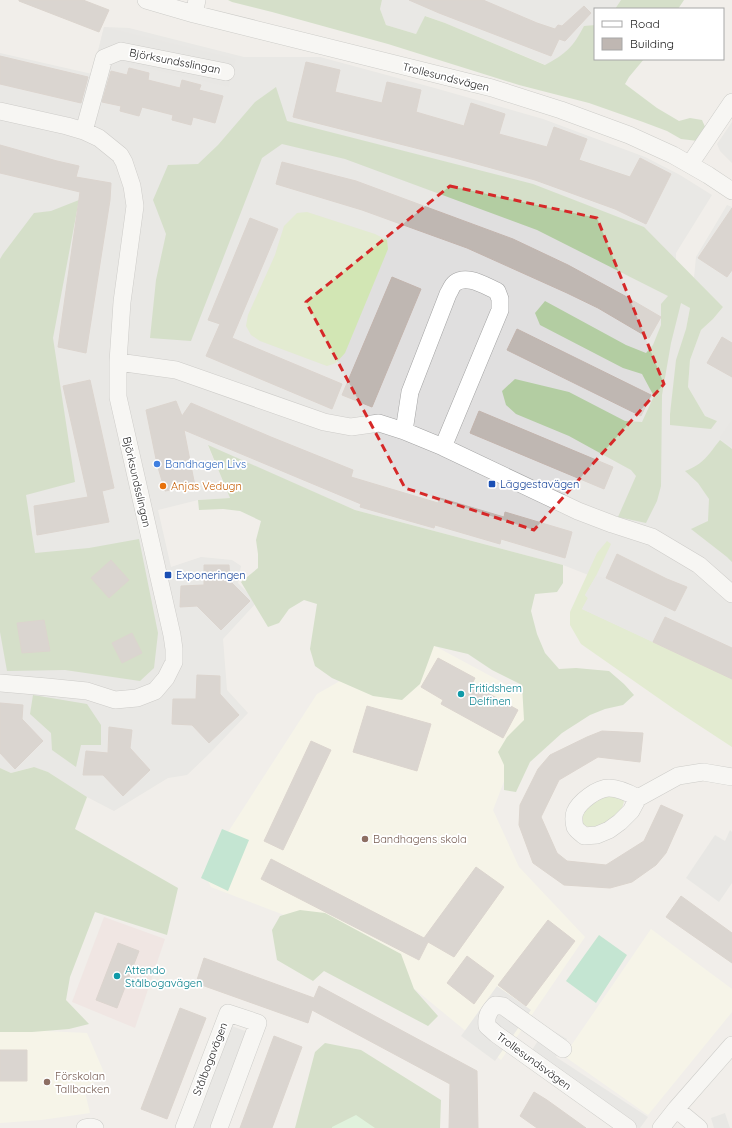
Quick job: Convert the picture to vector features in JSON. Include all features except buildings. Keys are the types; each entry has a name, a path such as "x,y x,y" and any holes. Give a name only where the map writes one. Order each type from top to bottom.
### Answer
{"street":[{"name":"Trollesundsvägen","path":"146,0 195,7 492,88 561,110 629,135 673,155 732,191"},
{"name":"Björksundsslingan","path":"84,131 104,58 121,51 226,72"},
{"path":"690,164 732,102"},
{"name":"Björksundsslingan","path":"0,111 68,126 99,138 120,155 124,162 132,186 136,206 122,302 118,362 118,397 174,649 174,662 166,678 155,691 137,698 115,700 87,691 0,683"},
{"path":"404,431 410,392 448,294 454,284 462,280 473,281 497,291 500,299 500,310 443,447"},
{"path":"118,362 176,370 324,422 351,427 379,423 404,431 443,447 578,511 652,537 699,566 732,594"},
{"path":"638,798 678,776 703,772 732,777"},
{"name":"Trollesundsvägen","path":"563,1049 503,1006 495,1005 490,1010 486,1018 487,1026 492,1030 628,1128"},
{"name":"Stålbogavägen","path":"184,1128 228,1013 258,1023 219,1128"},
{"path":"661,1128 732,1045"},
{"path":"676,1109 700,1128"},
{"path":"85,1128 95,1128"}],"highlighted area":[{"path":"450,186 597,218 664,384 534,530 405,488 306,302"}],"shaded area":[{"path":"382,0 621,0 616,8 594,8 594,25 584,27 575,43 560,58 546,65 426,16 416,34 386,25 380,9"},
{"path":"104,27 129,28 244,57 320,57 431,87 543,119 645,157 680,175 712,195 676,253 676,299 690,308 670,414 671,425 717,421 705,416 688,387 690,360 701,330 723,307 694,278 696,257 727,205 732,207 732,690 580,613 578,599 591,576 563,565 355,510 208,446 230,498 198,500 158,510 171,567 201,557 232,560 241,566 238,583 257,602 223,639 227,690 248,713 187,775 168,778 114,811 87,797 48,772 33,767 11,773 0,768 0,53 92,74"},
{"path":"104,27 236,59 229,87 97,57"},
{"path":"732,122 732,163 720,151 717,144"},
{"path":"732,420 732,447 719,438"},
{"path":"596,576 606,578 670,609 653,642 582,609 588,598 585,595"},
{"name":"Bandhagens skola","path":"418,637 535,700 493,810 519,867 585,937 501,1060 360,944 211,887 203,871 317,694"},
{"path":"730,830 732,832 732,883 719,902 686,878 715,835 725,841"},
{"path":"104,917 165,939 135,1028 72,1002"},
{"path":"651,929 732,989 732,1012 648,1115 564,1056"},
{"path":"497,986 531,1010 495,1061 461,1036"},
{"path":"229,1025 253,1034 216,1128 189,1128"},
{"path":"547,1027 567,1039 556,1057 648,1117 640,1128 528,1056"},
{"name":"Förskolan Tallbacken","path":"0,1029 87,1033 105,1075 84,1088 90,1113 41,1120 0,1123"},
{"path":"725,1113 730,1128 714,1128 711,1118"}],"green space":[{"path":"228,0 382,0 380,9 386,25 416,34 425,16 545,65 564,53 572,45 584,26 594,25 594,60 643,60 625,84 657,108 679,121 690,118 702,120 706,129 698,141 681,139 667,131 589,103 519,85 388,44"},
{"path":"621,0 684,0 679,8 616,8"},
{"path":"276,87 287,121 533,184 644,227 723,307 701,330 690,360 688,387 705,416 717,421 711,429 670,425 676,360 686,329 690,308 681,303 671,343 662,395 661,486 657,501 646,523 618,517 636,476 631,470 569,436 516,414 506,405 502,391 515,379 569,392 625,421 642,422 654,396 642,374 623,368 540,325 535,313 545,301 626,345 646,353 653,345 661,325 661,304 668,296 537,230 345,159 282,144 262,158 191,341 150,338 156,280 166,234 153,200 168,165 198,164 218,145 255,102"},
{"path":"79,200 53,338 75,482 26,495 35,553 89,548 139,539 158,633 154,668 140,681 65,670 7,671 0,632 0,259 34,213 51,211"},
{"path":"307,212 375,234 387,240 388,249 345,353 336,363 327,366 260,341 251,335 246,326 248,315 275,255 284,226 297,213"},
{"path":"720,440 732,449 732,562 691,529 708,521 709,499 698,483 685,471 697,465 709,455"},
{"path":"208,445 355,510 563,565 563,583 557,592 535,594 531,611 537,634 545,653 559,669 576,668 609,671 634,695 623,705 605,709 590,715 562,733 530,762 516,792 504,790 504,765 498,752 507,737 524,720 522,685 492,670 468,654 434,646 420,684 402,700 373,696 332,678 315,666 310,649 317,604 304,600 289,609 279,623 268,627 241,582 258,568 256,540 261,521 240,511 223,509 199,510 198,500 230,498"},
{"path":"607,541 611,544 585,595 588,598 582,609 732,679 732,747 674,709 581,644 570,625 570,612 597,553"},
{"path":"33,695 87,704 101,725 101,745 81,745 76,767 52,750 51,733 30,714"},
{"path":"34,767 48,772 87,797 75,829 178,888 167,935 95,912 70,977 66,1000 89,1024 69,1029 32,1032 0,1032 0,768 11,773"},
{"path":"617,793 624,801 620,814 617,818 609,823 591,828 578,823 591,798"},
{"path":"222,829 249,840 228,891 201,878"},
{"path":"300,910 325,913 401,954 414,989 438,1016 428,1026 324,971 313,981 277,960 272,930 280,916"},
{"path":"599,935 627,955 596,1003 566,981"},
{"path":"325,1043 361,1050 441,1100 440,1128 295,1128 315,1052"},
{"path":"356,1115 375,1128 332,1128 332,1127"}],"place":[{"name":"Bandhagen Livs","path":"157,464"},
{"name":"Läggestavägen","path":"492,484"},
{"name":"Anjas Vedugn","path":"163,486"},
{"name":"Exponeringen","path":"168,575"},
{"name":"Fritidshem Delfinen","path":"461,694"},
{"name":"Bandhagens skola","path":"365,839"},
{"name":"Attendo Stålbogavägen","path":"117,976"},
{"name":"Förskolan Tallbacken","path":"47,1082"}]}
